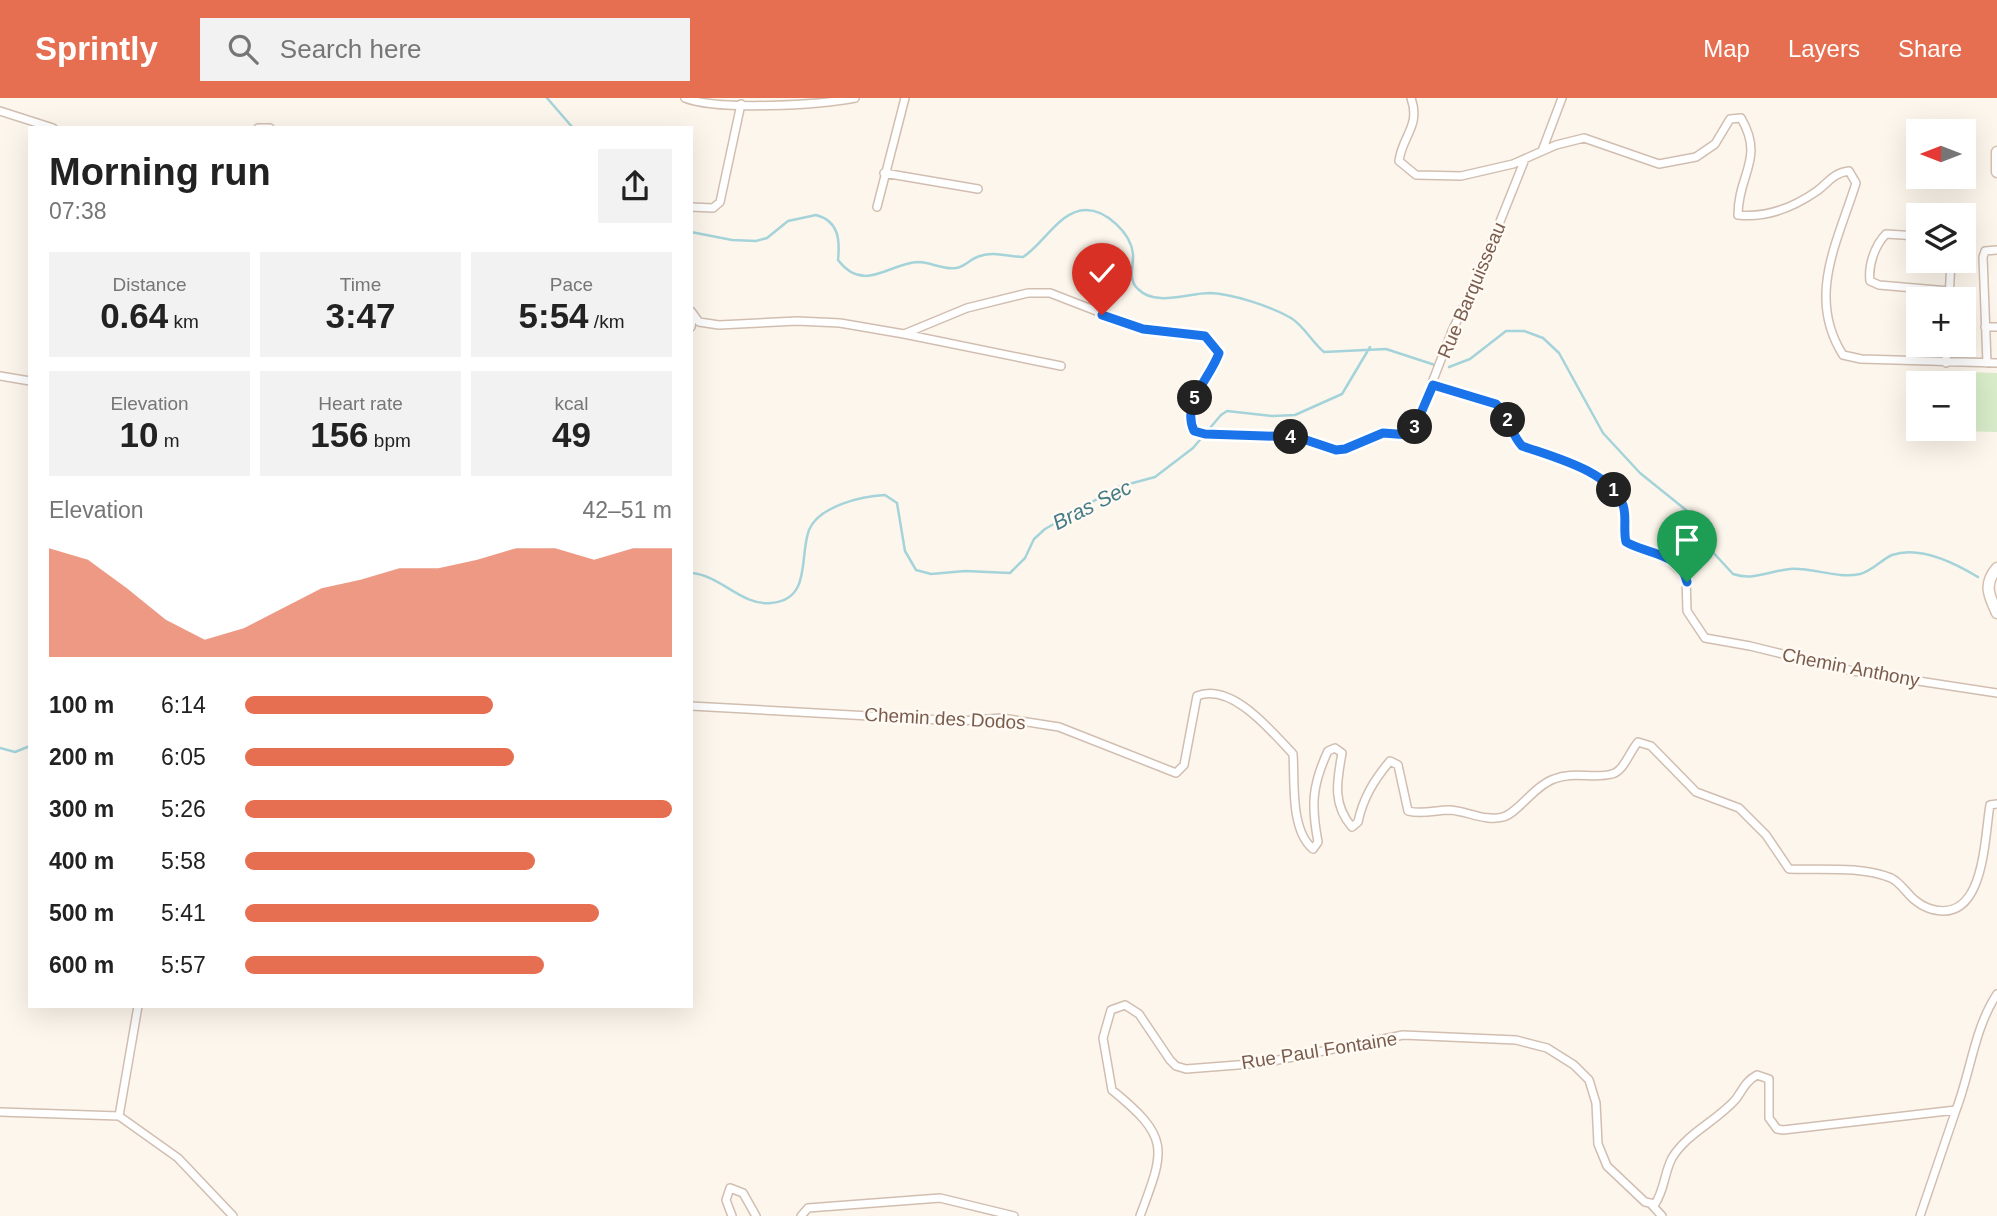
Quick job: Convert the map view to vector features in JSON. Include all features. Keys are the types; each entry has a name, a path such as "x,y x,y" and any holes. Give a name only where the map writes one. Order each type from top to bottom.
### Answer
{"main road":[{"path":"1997,152 1997,172"},
{"path":"1997,568 1988,582 1997,613"}],"street":[{"path":"685,98 741,104 824,104 855,98"},
{"path":"877,206 905,98"},
{"path":"1411,98 1414,127 1401,148 1399,161 1416,175 1461,176 1525,159 1584,138 1659,164 1696,157 1715,144 1730,119 1741,118 1748,129 1753,153 1738,201 1738,215 1757,217 1788,207 1818,190 1836,172 1849,171 1856,183 1826,272 1824,296 1837,346 1843,355 1861,359 1997,363"},
{"path":"1542,151 1562,98"},
{"path":"693,207 712,208 720,202 741,104"},
{"path":"0,111 47,126"},
{"name":"Rue Barquisseau","path":"904,334 967,308 1028,293 1049,293 1143,329 1205,336 1214,344 1219,353 1216,363 1191,406 1189,421 1194,431 1205,434 1297,437 1336,450 1345,449 1383,433 1409,435 1433,385 1452,331 1477,279 1525,159"},
{"path":"884,173 978,189"},
{"path":"1906,235 1886,234 1878,242 1869,272 1870,281 1906,289"},
{"path":"1987,363 1983,257 1984,251 1997,250"},
{"path":"693,313 699,322 719,325 797,321 840,323 1061,366"},
{"path":"1986,327 1997,327"},
{"path":"1946,357 1946,363"},
{"path":"0,376 28,380"},
{"name":"Chemin Anthony","path":"1433,385 1496,404 1503,410 1522,446 1581,467 1618,493 1625,508 1626,542 1637,549 1660,553 1686,576 1687,611 1705,638 1853,671 1997,693"},
{"name":"Chemin des Dodos","path":"693,706 959,721 1002,718 1059,727 1177,773 1184,765 1197,696 1206,692 1234,701 1266,726 1293,754 1296,808 1304,842 1313,849 1318,842 1312,808 1317,774 1328,751 1335,748 1342,753 1336,784 1338,803 1352,827 1358,822 1361,807 1373,781 1390,761 1398,765 1408,811 1418,814 1451,810 1491,818 1505,817 1535,789 1555,778 1585,773 1613,774 1623,767 1638,742 1651,746 1696,792 1739,808 1766,835 1789,869 1873,873 1894,879 1909,898 1939,911 1955,910 1967,900 1976,886 1990,805 1997,804"},
{"path":"1920,1216 1965,1087 1977,1035 1997,994"},
{"name":"Rue Paul Fontaine","path":"1140,1216 1159,1165 1157,1138 1140,1112 1112,1090 1103,1038 1111,1010 1125,1005 1139,1014 1170,1060 1176,1066 1186,1069 1264,1063 1403,1035 1516,1041 1547,1048 1574,1065 1589,1080 1596,1103 1598,1144 1606,1166 1645,1202 1651,1203"},
{"path":"119,1116 138,1008"},
{"path":"1651,1203 1655,1204 1663,1192 1671,1160 1686,1141 1726,1109 1748,1079 1757,1075 1769,1079 1769,1118 1777,1129 1956,1110"},
{"path":"0,1112 119,1116 178,1158 233,1216"},
{"path":"732,1216 726,1200 730,1188 743,1193 756,1216"},
{"path":"801,1216 808,1208 940,1198 1014,1216"},
{"path":"1651,1203 1662,1216"}],"green space":[{"path":"1976,372 1997,373 1997,432 1976,431"}],"waterway":[{"path":"547,98 571,126"},
{"path":"693,232 732,240 756,241 767,238 788,221 816,215 834,227 839,245 838,260 857,275 867,276 918,262 951,268 985,255 1023,257 1068,216 1086,210 1094,211 1109,218 1128,238 1133,254 1133,281 1145,294 1172,298 1210,293 1240,298 1291,318 1324,352 1386,349 1435,365"},
{"path":"1449,367 1470,359 1506,331 1524,331 1543,338 1559,353 1603,433 1640,473 1686,510 1695,523 1698,536 1733,574 1755,576 1798,569 1833,574 1860,574 1892,555 1914,552 1948,561 1978,577"},
{"name":"Bras Sec","path":"693,573 712,579 760,603 784,600 793,594 802,575 806,540 814,522 842,504 885,495 897,503 905,551 916,570 931,574 965,571 1010,573 1025,558 1034,539 1045,529 1118,487 1155,477 1193,448 1227,411 1273,416 1295,415 1342,394 1370,347"},
{"name":"Bras Sec","path":"0,748 15,752 28,747"}],"route":[{"path":"1102,315 1143,329 1205,336 1214,344 1219,353 1216,363 1191,406 1189,421 1194,431 1205,434 1297,437 1336,450 1345,449 1383,433 1409,435 1433,385 1496,404 1503,410 1522,446 1581,467 1618,493 1625,508 1626,542 1637,549 1660,553 1673,561 1686,576 1687,582"}]}
